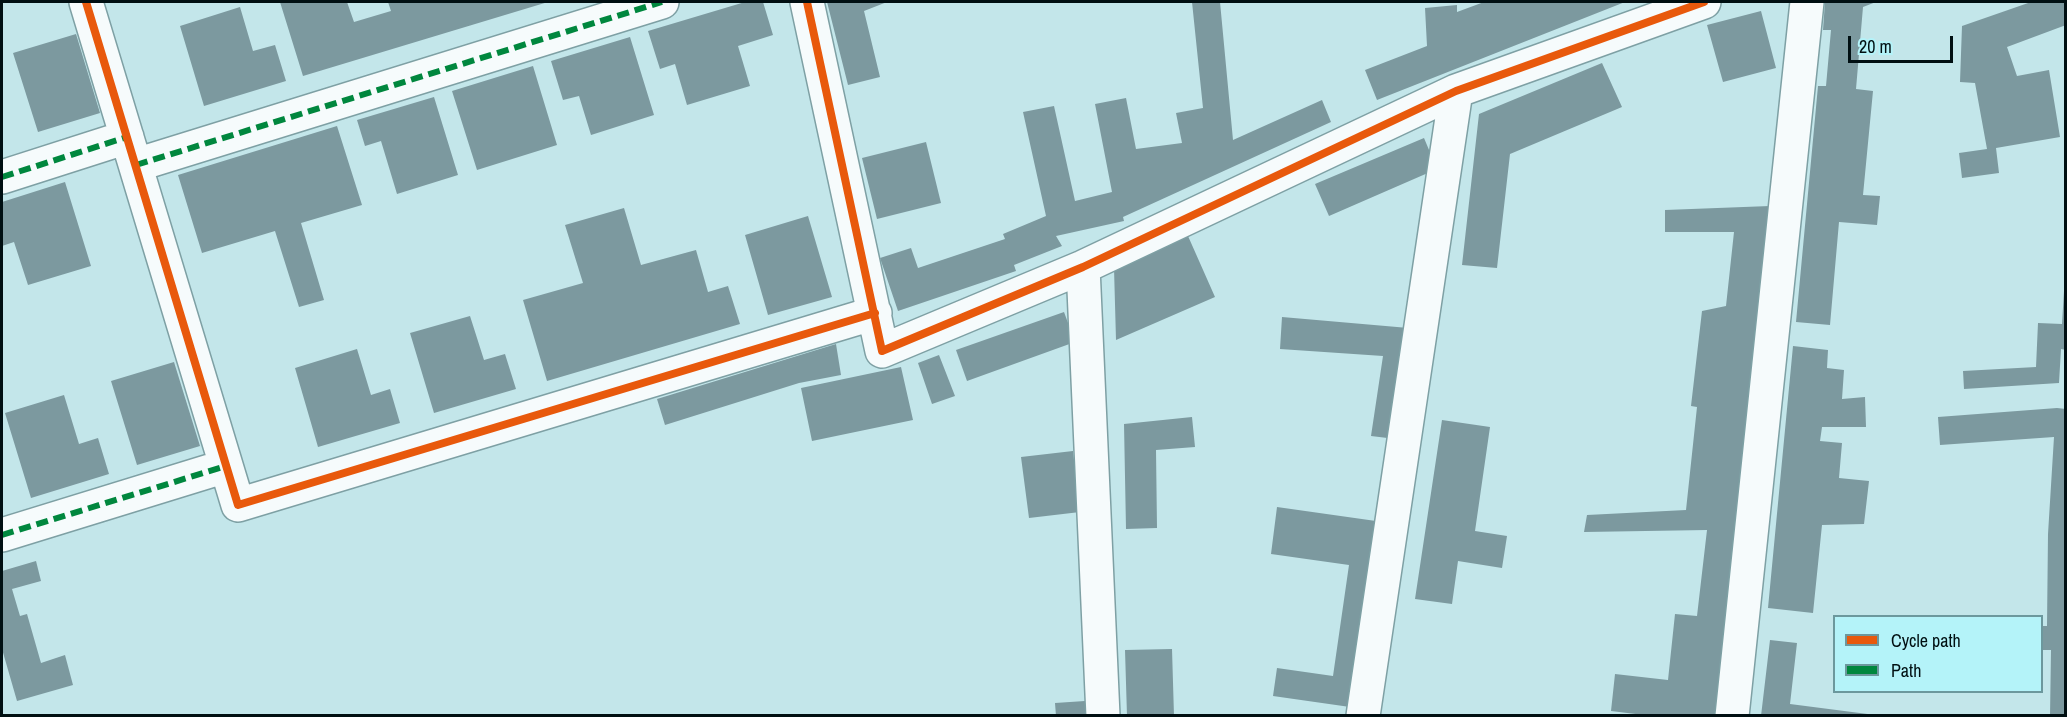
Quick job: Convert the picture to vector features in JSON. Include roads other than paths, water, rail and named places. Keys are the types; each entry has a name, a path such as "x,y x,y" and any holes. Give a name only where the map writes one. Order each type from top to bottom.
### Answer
{"street":[{"path":"86,2 237,505 875,313"},
{"path":"2,177 131,151 662,2"},
{"path":"807,2 882,351 1083,267 1456,91 1704,2"},
{"path":"1732,716 1807,2"},
{"path":"1363,716 1456,91"},
{"path":"1083,267 1104,716"},
{"path":"2,535 226,466"}]}
